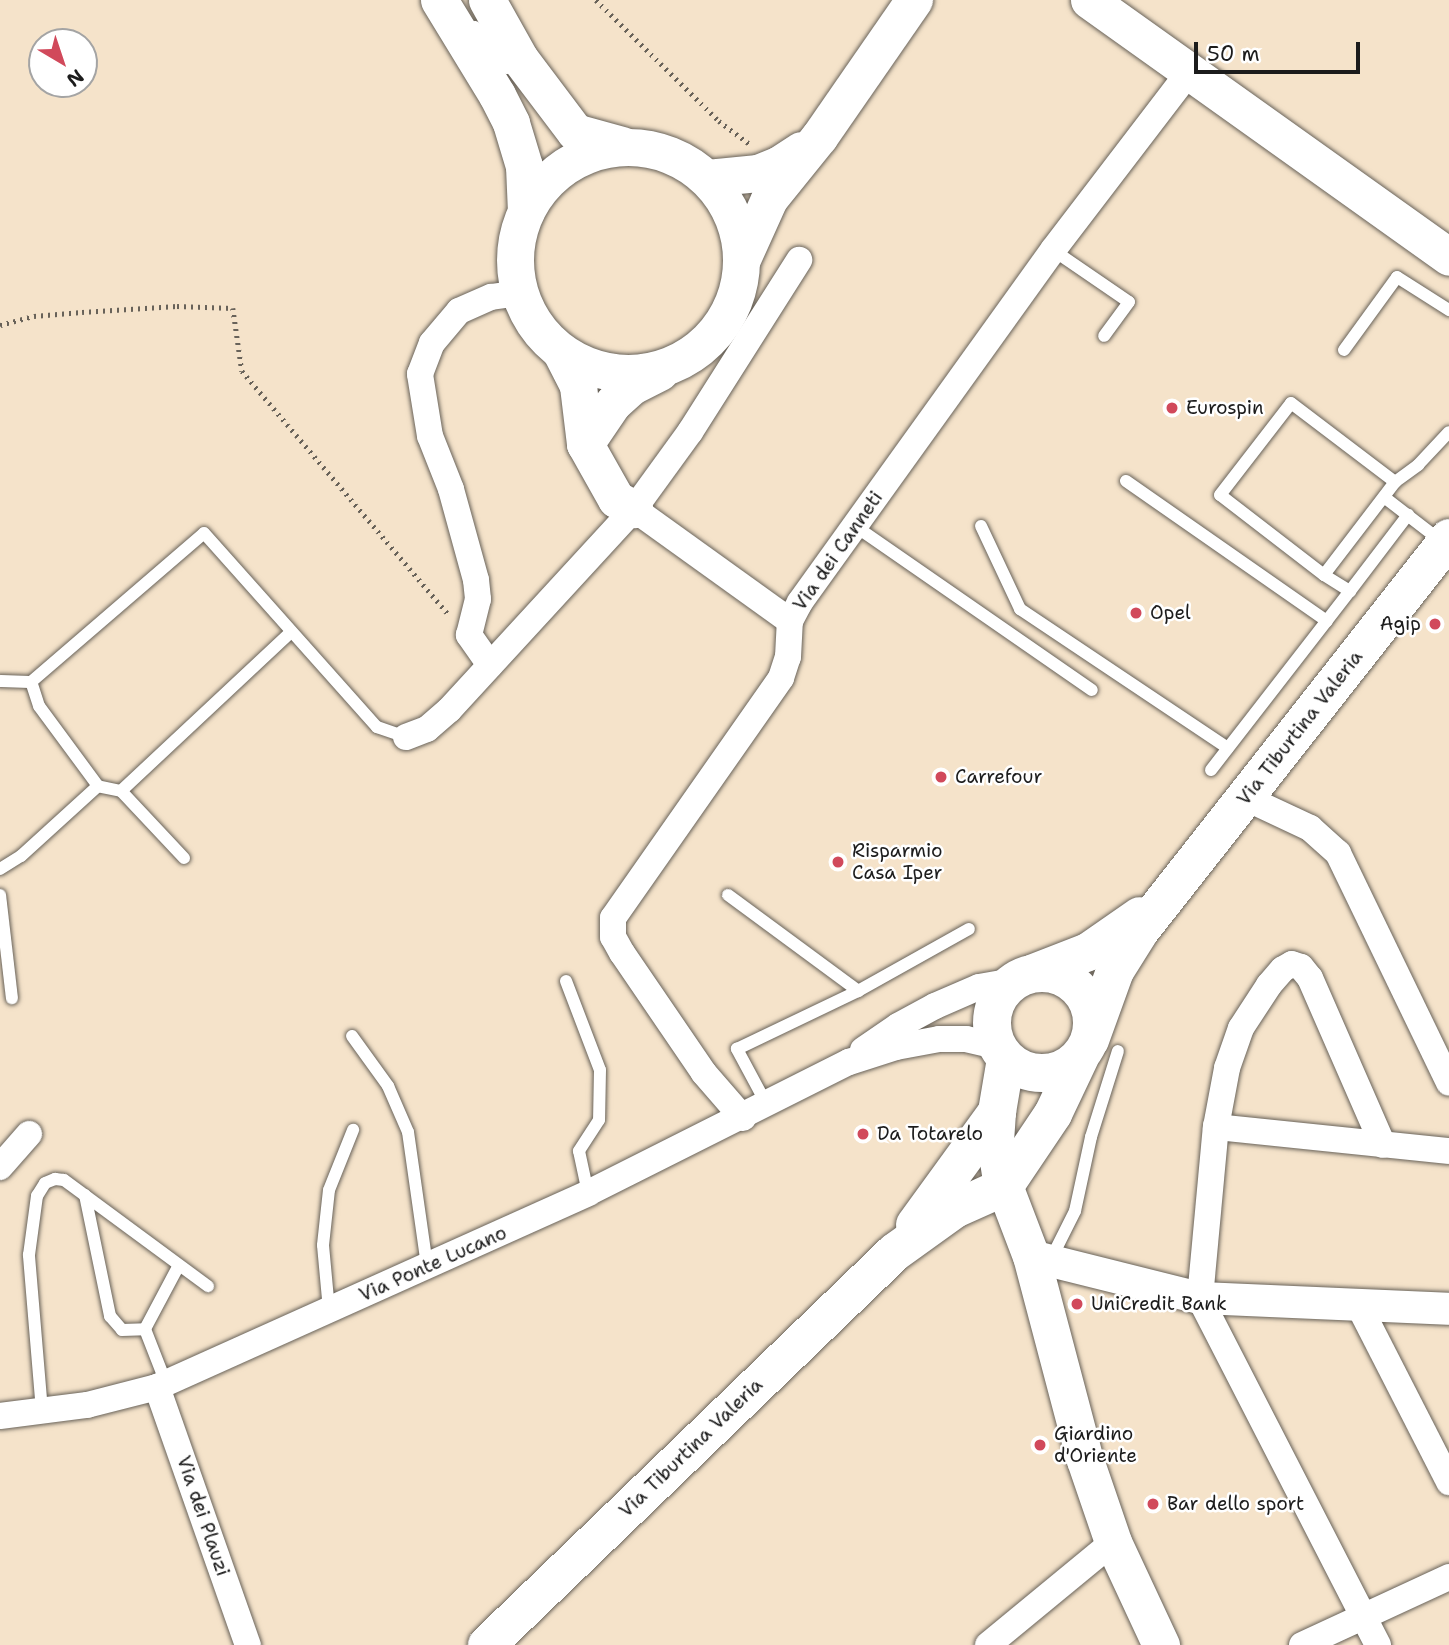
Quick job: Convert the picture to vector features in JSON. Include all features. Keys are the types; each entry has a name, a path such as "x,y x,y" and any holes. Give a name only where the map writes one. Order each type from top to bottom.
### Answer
{"main road":[{"path":"585,444 613,403 632,386 702,346 724,321 737,291 742,258 769,199 819,137 914,0"},
{"path":"1089,0 1449,257"},
{"path":"464,3 520,59 575,132 671,155 707,178 724,199 736,223 742,258"},
{"path":"464,3 497,95 511,123 524,166 526,211 505,295 562,354 588,367 609,372 642,373 674,364"},
{"path":"707,178 758,173 778,165 819,137"},
{"path":"526,211 544,185 569,164 608,149 630,147"},
{"path":"562,354 578,386 585,444 616,499 634,509"},
{"name":"Via Tiburtina Valeria","path":"488,1645 895,1252 956,1209 1004,1187 1096,1049 1120,961 1175,884 1246,798 1447,540"},
{"name":"Via Tiburtina Valeria","path":"895,1252 997,1112 1001,1052 992,1024 996,1003 1024,977 1071,960 1115,936 1175,884"},
{"name":"Via Tiburtina Valeria","path":"1024,977 1059,976 1081,990 1091,1014 1096,1049"},
{"path":"1001,1052 1019,1069 1043,1073 1067,1068 1096,1049"},
{"path":"997,1112 996,1153 1004,1187 1041,1258 1076,1432 1113,1542 1158,1644"}],"street":[{"name":"Via dei Canneti","path":"743,1118 689,1053 622,953 612,927 622,903 780,678 788,657 790,621 1053,250 1190,71"},
{"path":"406,737 416,736 436,722 634,509 690,432 799,260"},
{"path":"490,665 472,642 470,628 478,599 476,580 452,489 429,436 420,374 432,343 452,317 468,305 505,295"},
{"path":"634,509 790,621"},
{"path":"1246,798 1310,828 1338,853 1449,1083"},
{"path":"1378,1645 1200,1298 1216,1127 1227,1068 1241,1028 1269,985 1283,969 1293,964 1301,967 1310,978 1383,1144"},
{"name":"Via Ponte Lucano","path":"0,1416 114,1399 162,1385 588,1193 743,1118 849,1062 888,1032 935,1006 979,988 1024,977"},
{"name":"Via Ponte Lucano","path":"849,1062 896,1047 939,1039 966,1039 1001,1052"},
{"path":"1216,1127 1449,1152"},
{"path":"0,1167 29,1134"},
{"path":"1041,1258 1200,1298 1449,1309"},
{"path":"1359,1307 1449,1482"},
{"name":"Via dei Plauzi","path":"162,1385 248,1645"},
{"path":"988,1645 1113,1542"},
{"path":"1302,1645 1449,1577"}],"lane":[{"path":"464,3 513,75"},
{"path":"525,89 545,111 575,132"},
{"path":"1053,250 1129,302 1104,336"},
{"path":"1344,350 1397,277 1449,310"},
{"path":"1350,591 1324,575 1220,495 1291,403 1395,482"},
{"path":"1324,575 1395,482 1418,465 1449,432"},
{"path":"1126,481 1327,621"},
{"path":"1384,497 1447,540"},
{"path":"1211,770 1408,515"},
{"path":"855,526 1092,690"},
{"path":"981,526 1020,609 1228,748"},
{"path":"0,681 31,682 204,533 377,727 406,737"},
{"path":"121,791 291,632"},
{"path":"31,682 39,706 98,786 121,791 184,858"},
{"path":"0,869 21,856 98,786"},
{"path":"0,895 12,998"},
{"path":"728,895 859,991"},
{"path":"767,1105 737,1049 859,991 969,929"},
{"path":"566,981 600,1070 599,1119 579,1151 588,1193"},
{"path":"352,1036 388,1086 408,1132 420,1233 427,1266"},
{"path":"1041,1258 1061,1245 1075,1211 1091,1137 1096,1049"},
{"path":"330,1311 323,1245 329,1190 353,1130"},
{"path":"42,1411 30,1285 31,1225 39,1191 48,1181 64,1180 208,1286"},
{"path":"85,1195 110,1316 122,1330 145,1329"},
{"path":"162,1385 145,1329 179,1265"}],"path":[{"path":"596,0 719,121 749,145 761,144"},
{"path":"0,325 34,316 82,312 177,306 233,308 242,371 472,642"}],"place":[{"name":"Eurospin","path":"1172,408"},
{"name":"Opel","path":"1136,613"},
{"name":"Agip","path":"1435,624"},
{"name":"Carrefour","path":"941,777"},
{"name":"Risparmio Casa Iper","path":"838,862"},
{"name":"Da Totarelo","path":"863,1134"},
{"name":"UniCredit Bank","path":"1077,1304"},
{"name":"Giardino d'Oriente","path":"1040,1445"},
{"name":"Bar dello sport","path":"1153,1504"}]}
